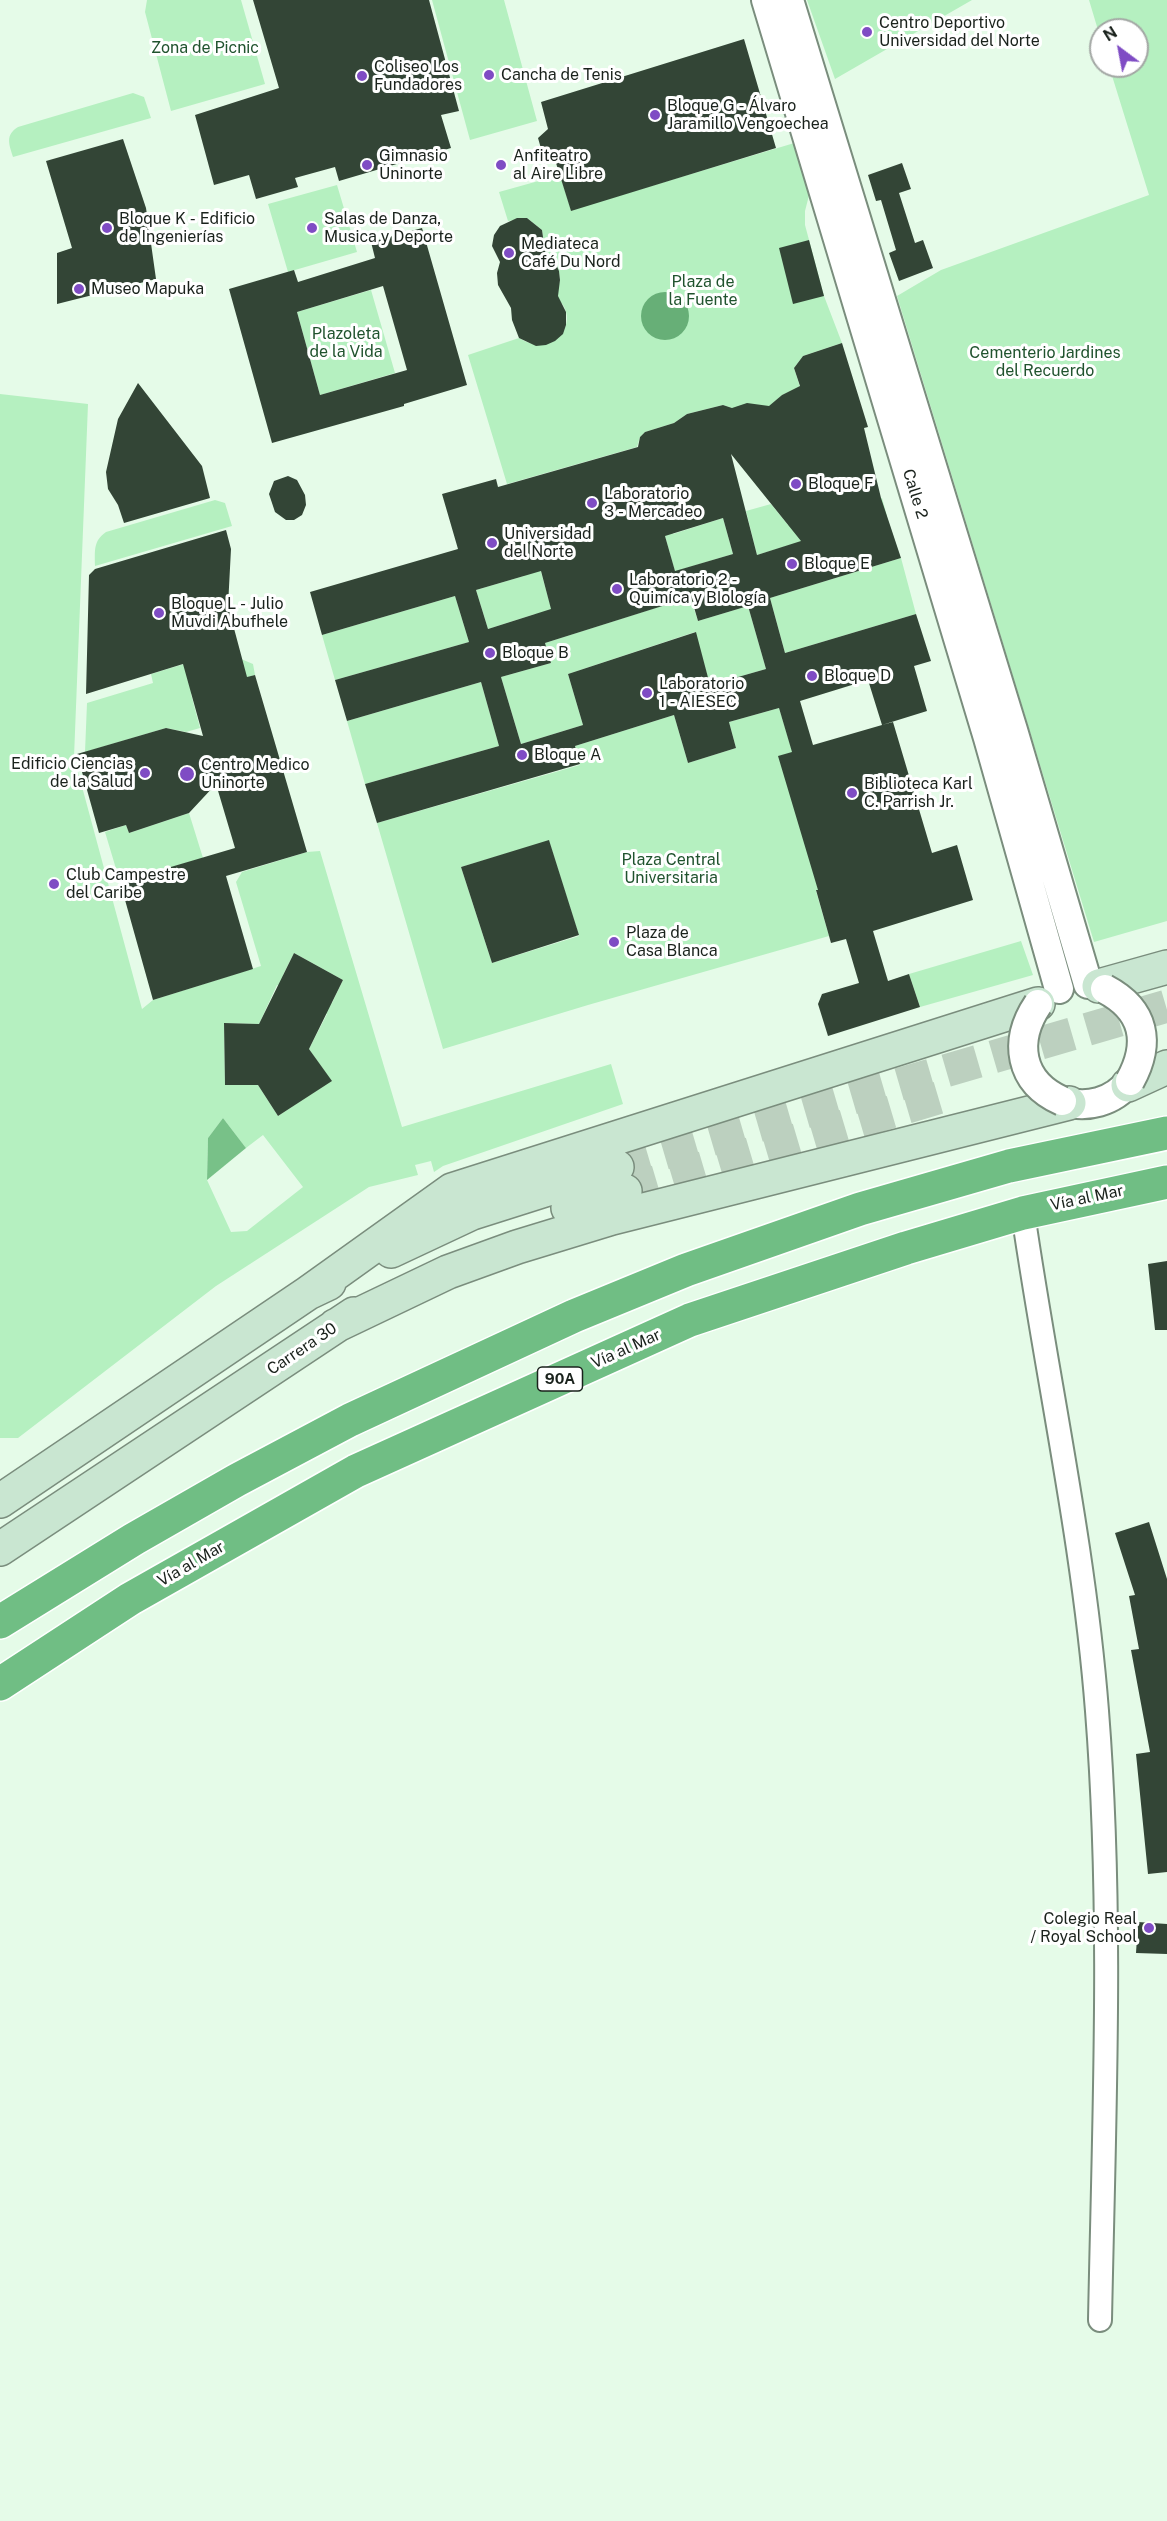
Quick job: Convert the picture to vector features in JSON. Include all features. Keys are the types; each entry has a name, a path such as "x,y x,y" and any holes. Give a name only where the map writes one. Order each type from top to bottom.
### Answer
{"highway":[{"path":"0,1622 134,1539 237,1480 350,1420 574,1316 686,1270 860,1209 1009,1166 1167,1133"},
{"name":"Vía al Mar","path":"0,1684 130,1599 357,1471 690,1320 906,1248 1023,1213 1167,1182"}],"main road":[{"path":"1098,986 1167,967"},
{"path":"308,1293 452,1190 1048,997"},
{"path":"1129,1083 1167,1067"},
{"path":"335,1326 448,1272 517,1247 612,1218 1065,1102"},
{"name":"Carrera 30","path":"0,1501 308,1293 472,1213 621,1179 499,1233 424,1270 335,1326 0,1549"}],"street":[{"name":"Calle 2","path":"766,0 1001,734 1098,986"},
{"name":"Calle 2","path":"789,0 1001,734 1048,997"},
{"path":"1098,986 1119,996 1132,1010 1141,1027 1143,1046 1139,1065 1129,1083 1114,1096 1098,1103 1065,1102 1050,1096 1027,1070 1023,1053 1023,1035 1028,1018 1048,997 1098,986"},
{"path":"1023,1213 1081,1573 1097,1710 1108,1947 1100,2320"}],"green space":[{"name":"Zona de Picnic","path":"147,0 241,0 265,84 171,111 145,12"},
{"name":"Cancha de Tenis","path":"432,0 504,0 537,121 470,140"},
{"name":"Centro Deportivo Universidad del Norte","path":"807,0 972,0 835,79"},
{"name":"Cementerio Jardines del Recuerdo","path":"1089,0 1167,0 1167,921 1094,942 897,296 941,270 1149,195 1113,78 1149,78 1149,18 1094,18"},
{"name":"Zona de Picnic","path":"133,93 144,97 151,118 13,157 9,144 10,137 18,127"},
{"name":"Plaza de la Fuente","path":"801,141 813,180 805,211 805,225 824,296 842,343 803,356 794,368 800,387 782,395 769,407 732,408 723,405 687,414 674,423 645,432 640,437 637,447 507,484 468,355 519,338 532,344 544,344 562,334 567,316 564,306 556,298 560,280 559,271 555,262 545,251 542,230 527,218 508,221 499,192 560,175 571,210"},
{"name":"Salas de Danza, Musica y Deporte","path":"337,185 357,252 288,272 268,204"},
{"name":"Plazoleta de la Vida","path":"371,290 395,373 320,395 297,312"},
{"name":"Club Campestre del Caribe","path":"0,394 88,404 74,757 142,1009 153,1000 261,966 236,882 242,872 307,852 320,851 402,1127 611,1064 623,1104 443,1166 434,1172 431,1161 415,1165 418,1175 369,1187 216,1286 18,1438 0,1438","holes":["294,953 343,980 332,1003 283,975","277,985 327,1014 309,1049 331,1081 278,1116 258,1085 225,1085 224,1023 259,1024","223,1118 246,1148 263,1135 303,1187 247,1231 231,1232 207,1180 208,1138"]},
{"path":"882,498 887,516 757,555 746,511 771,504 788,525"},
{"path":"215,500 225,503 232,526 95,566 97,543 106,532"},
{"path":"667,515 673,534 723,518 733,554 683,569 685,579 678,582 663,529 539,565 554,618 539,624 535,614 488,629 476,590 524,576 519,558"},
{"path":"901,558 916,614 785,653 770,598"},
{"path":"455,596 469,642 335,680 322,635"},
{"path":"690,597 698,621 748,606 766,669 710,685 695,632 568,674 583,725 521,744 501,677 551,663 545,643"},
{"path":"237,648 241,659 253,664 255,675 191,694 200,728 186,732 166,728 85,752 87,703 153,683 151,674"},
{"path":"481,682 499,746 365,784 347,721"},
{"name":"Plaza Central Universitaria","path":"779,708 833,885 816,891 829,936 443,1049 377,823 580,765 575,746 674,715 688,763 736,748 729,722","holes":["549,841 579,936 492,963 461,867"]},
{"path":"189,813 203,858 120,882 105,832 126,825 129,833"},
{"path":"1021,941 1033,975 920,1007 909,974"}],"shaded area":[{"path":"665,292 682,299 689,316 682,333 665,340 648,333 641,316 648,299"},
{"path":"223,1118 246,1148 207,1180 208,1138"}],"building":[{"name":"Coliseo Los Fundadores","path":"253,0 429,0 459,111 441,115 451,148 339,181 335,167 295,178 298,187 256,199 249,175 214,185 195,115 279,88"},
{"name":"Bloque G - Álvaro Jaramillo Vengoechea","path":"744,39 776,148 571,211 556,163 544,159 538,138 548,129 541,102"},
{"name":"Bloque K - Edificio de Ingenierías","path":"123,139 146,208 156,279 57,304 57,253 72,248 46,161"},
{"path":"902,163 911,189 899,193 915,243 923,240 933,268 899,281 889,253 896,250 881,200 876,201 868,175"},
{"path":"517,218 527,218 542,230 545,251 555,262 559,271 558,296 566,312 566,325 563,334 546,345 536,346 519,338 512,320 511,308 498,285 497,273 500,262 492,246 494,235 500,226"},
{"path":"422,228 467,385 404,404 404,406 272,443 229,289 294,270 298,282 375,258 371,242","holes":["383,286 407,370 320,395 297,312"]},
{"path":"809,240 824,296 793,304 779,248"},
{"path":"842,343 868,427 864,428 881,498 901,558 770,598 785,653 916,614 931,661 914,666 927,711 882,725 893,722 932,853 957,845 973,900 873,931 888,981 909,974 920,1007 828,1036 818,1004 822,994 859,983 846,939 831,943 816,890 818,890 778,756 792,752 779,708 729,722 736,748 688,763 674,715 575,746 580,764 377,823 365,784 499,746 481,682 347,721 335,680 469,642 455,596 322,635 310,592 458,549 442,494 496,479 498,487 638,447 640,437 645,432 674,423 687,414 723,405 732,408 747,403 769,406 782,395 800,386 794,368 803,356","holes":["731,454 801,541 757,555","723,518 733,554 675,571 665,536","541,571 551,609 488,629 476,590","691,597 698,621 748,606 766,669 710,685 696,632 568,674 583,725 521,744 501,677 551,663 545,643","868,680 882,725 813,745 800,701"]},
{"path":"138,383 202,466 210,498 124,523 118,505 108,489 106,472 118,419"},
{"path":"288,476 297,480 305,495 306,505 302,515 294,520 286,520 275,512 269,494 274,481"},
{"path":"226,530 231,549 228,606 247,677 255,675 307,852 226,876 253,969 153,1000 120,882 235,848 216,784 189,813 129,833 126,825 99,833 77,754 166,728 203,736 183,664 86,694 89,575 95,569"},
{"path":"549,840 579,935 492,963 461,867"},
{"path":"294,953 343,980 309,1049 332,1081 278,1116 258,1085 225,1085 224,1023 259,1024"},
{"path":"1167,1261 1167,1330 1155,1330 1148,1264"},
{"path":"1149,1522 1167,1579 1167,1872 1148,1874 1136,1754 1150,1752 1131,1650 1139,1649 1129,1596 1135,1595 1115,1533"},
{"path":"1138,1922 1167,1924 1167,1954 1136,1953"}],"tunnel":[{"path":"617,1167 1167,1006"},
{"path":"625,1191 951,1094"}],"place":[{"name":"Centro Deportivo Universidad del Norte","path":"867,32"},
{"name":"Cancha de Tenis","path":"489,75"},
{"name":"Coliseo Los Fundadores","path":"362,76"},
{"name":"Bloque G - Álvaro Jaramillo Vengoechea","path":"655,115"},
{"name":"Gimnasio Uninorte","path":"367,165"},
{"name":"Anfiteatro al Aire Libre","path":"501,165"},
{"name":"Bloque K - Edificio de Ingenierías","path":"107,228"},
{"name":"Salas de Danza, Musica y Deporte","path":"312,228"},
{"name":"Mediateca Café Du Nord","path":"509,253"},
{"name":"Museo Mapuka","path":"79,289"},
{"name":"Bloque F","path":"796,484"},
{"name":"Laboratorio 3 - Mercadeo","path":"592,503"},
{"name":"Universidad del Norte","path":"492,543"},
{"name":"Bloque E","path":"792,564"},
{"name":"Laboratorio 2 - Quimíca y BIología","path":"617,589"},
{"name":"Bloque L - Julio Muvdi Abufhele","path":"159,613"},
{"name":"Bloque B","path":"490,653"},
{"name":"Bloque D","path":"812,676"},
{"name":"Laboratorio 1 - AIESEC","path":"647,693"},
{"name":"Bloque A","path":"522,755"},
{"name":"Edificio Ciencias de la Salud","path":"145,773"},
{"name":"Centro Medico Uninorte","path":"187,774"},
{"name":"Biblioteca Karl C. Parrish Jr.","path":"852,793"},
{"name":"Club Campestre del Caribe","path":"54,884"},
{"name":"Plaza de Casa Blanca","path":"614,942"},
{"name":"Colegio Real / Royal School","path":"1149,1928"}]}
